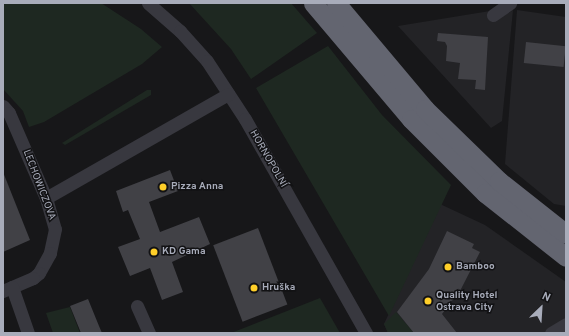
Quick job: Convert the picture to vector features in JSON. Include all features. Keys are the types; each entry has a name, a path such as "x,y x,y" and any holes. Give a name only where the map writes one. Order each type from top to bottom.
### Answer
{"highway":[{"path":"336,3 425,109 499,181 566,234"},
{"path":"314,4 411,119 481,188 566,256"}],"street":[{"name":"HORNOPOLNÍ","path":"148,3 193,44 228,94 366,333"},
{"path":"492,15 510,3"},
{"path":"46,198 228,94"},
{"name":"LECHOWICZOVA","path":"3,106 9,113 46,198 55,229 50,253 39,273 8,289"},
{"path":"8,289 28,333"},
{"path":"137,306 149,333"},
{"path":"551,333 566,324"}],"shaded area":[{"path":"3,3 101,3 141,29 162,47 142,64 44,122 29,127 23,111 3,89"},
{"path":"189,3 291,3 317,33 251,79 231,49"},
{"path":"513,10 502,121 491,128 398,26 490,11 496,20"},
{"path":"517,10 566,17 566,206 554,204 505,164"},
{"path":"328,46 382,115 451,185 389,316 256,88"},
{"path":"147,90 151,90 151,95 65,145 62,143"},
{"path":"440,204 485,225 566,282 566,333 388,333 384,324"},
{"path":"320,298 340,333 231,333"},
{"path":"70,307 80,333 53,333 46,313"},
{"path":"396,312 414,333 388,333 384,324"}],"building":[{"path":"438,33 488,37 485,90 475,89 476,80 458,79 460,63 446,61 447,46 445,42 437,41"},
{"path":"526,42 566,46 564,67 524,63"},
{"path":"170,170 178,191 149,202 160,232 199,217 210,244 172,262 183,292 162,300 150,268 130,276 118,247 140,239 128,210 123,212 116,191"},
{"path":"3,172 30,240 3,252"},
{"path":"258,228 287,305 243,322 213,245"},
{"path":"447,231 474,244 472,248 480,252 461,289 442,314 457,333 414,333 397,312 429,269"},
{"path":"88,299 102,333 81,333 70,306"}],"place":[{"name":"Pizza Anna","path":"163,187"},
{"name":"KD Gama","path":"154,252"},
{"name":"Bamboo","path":"448,267"},
{"name":"Hruška","path":"254,288"},
{"name":"Quality Hotel Ostrava City","path":"428,301"}]}
